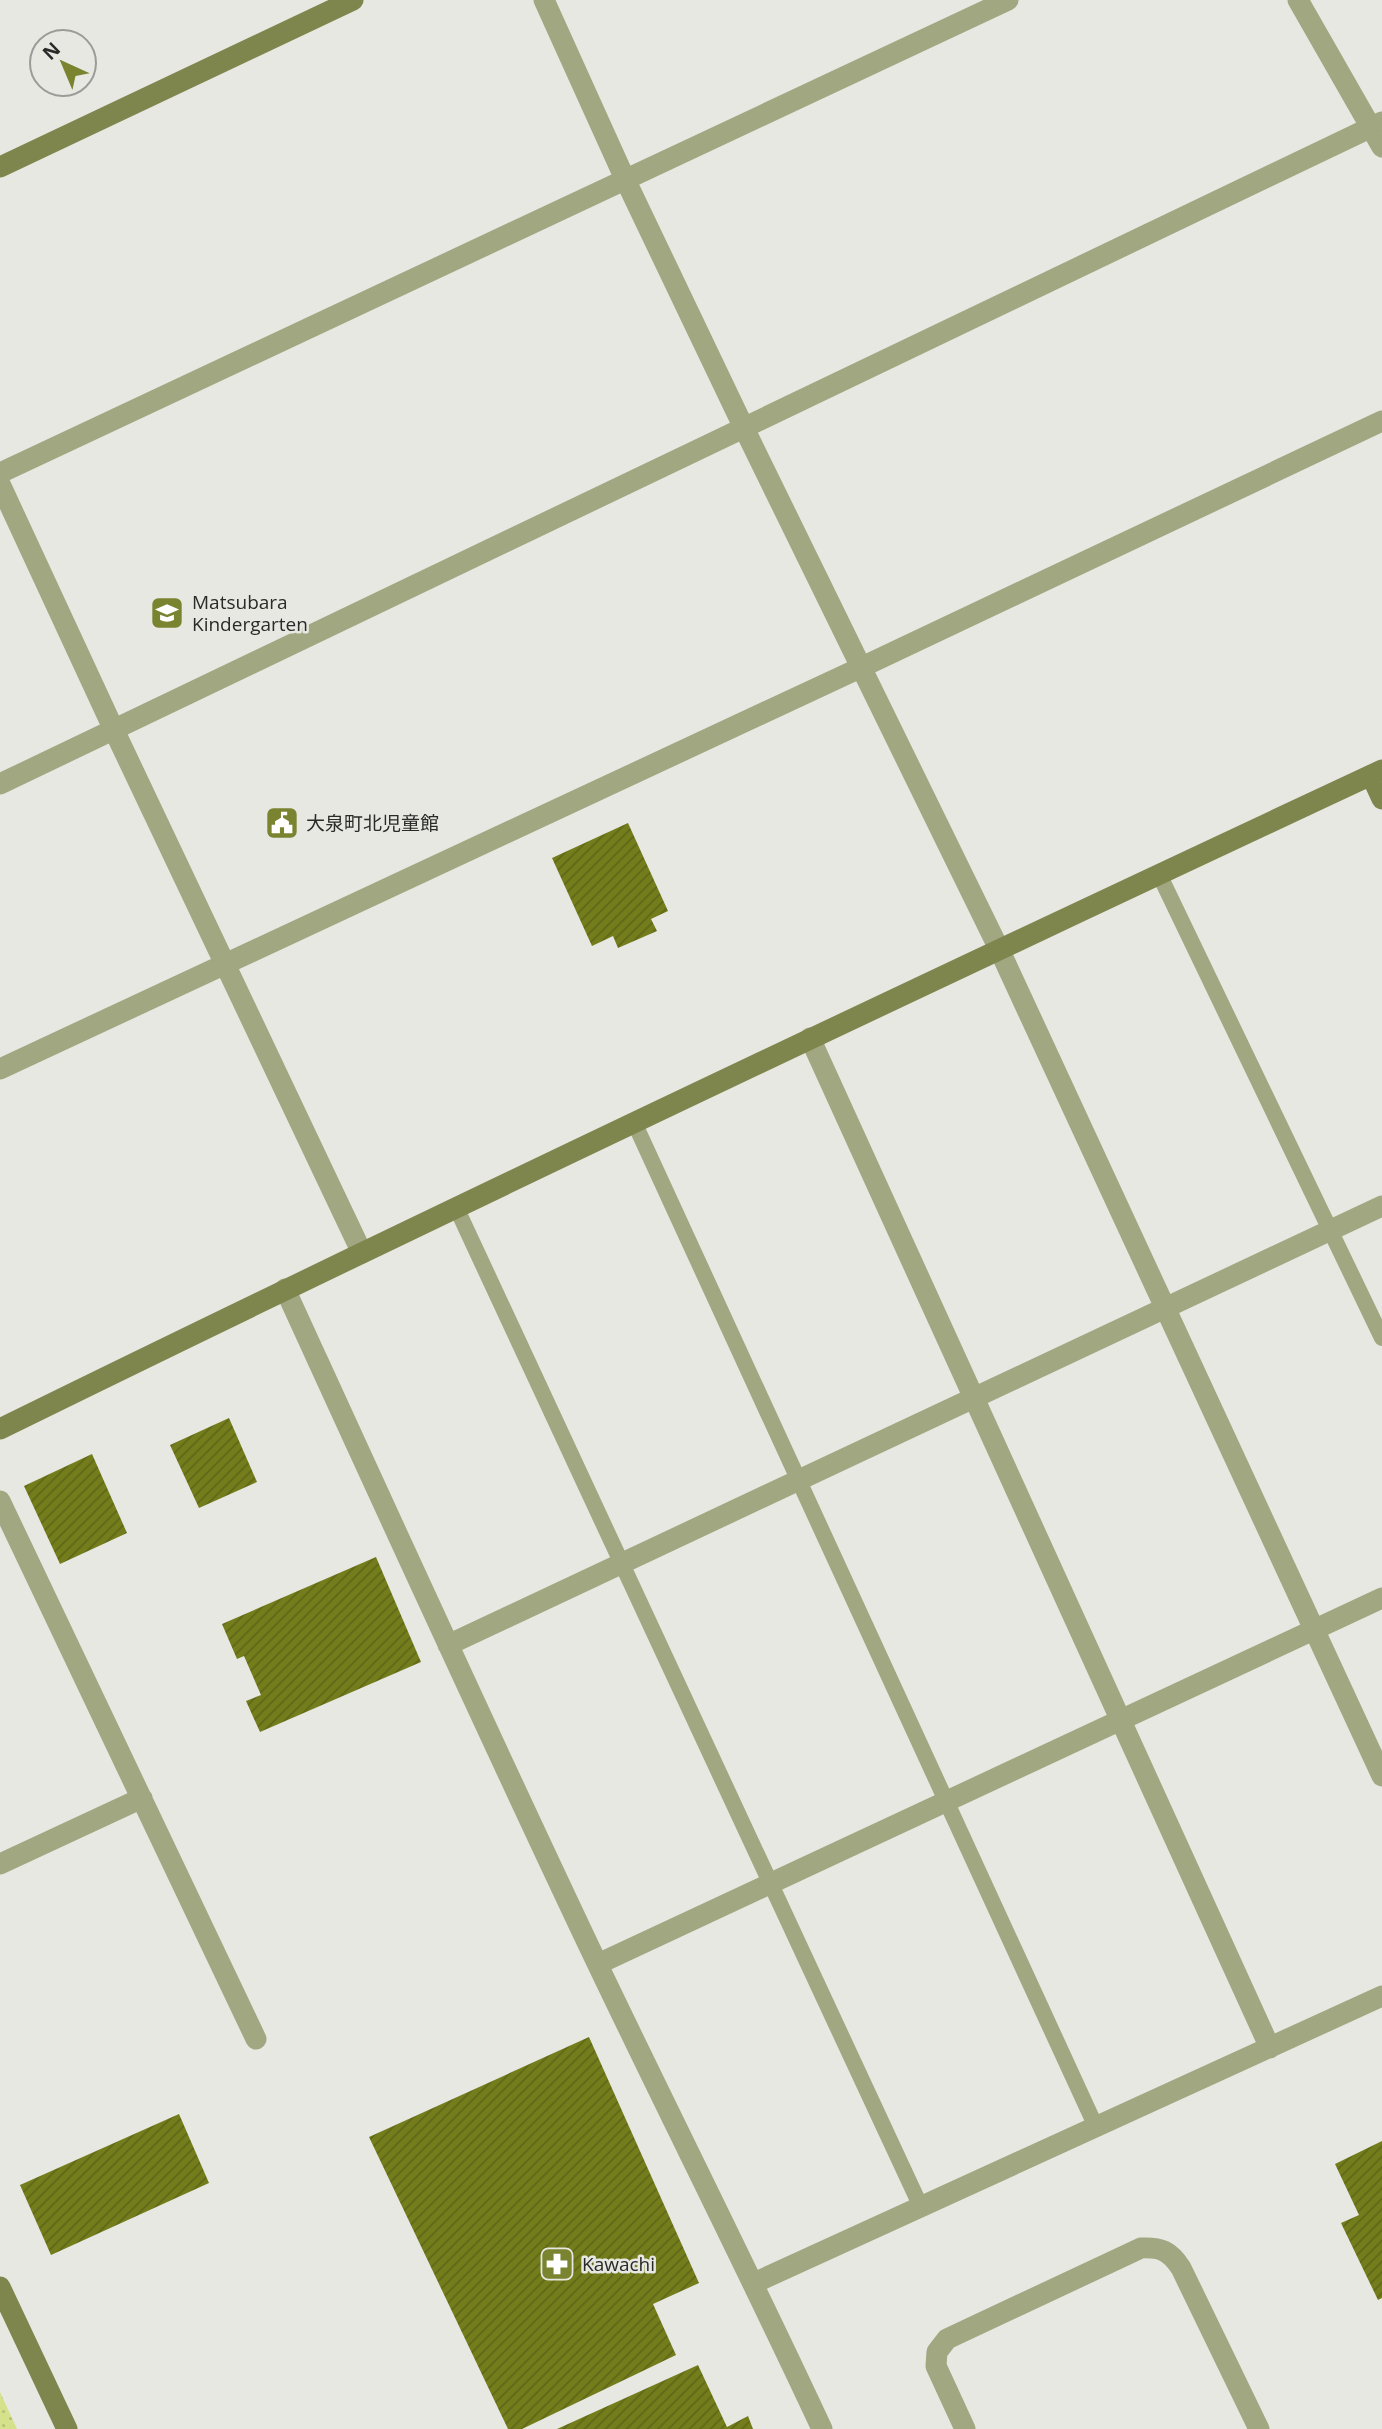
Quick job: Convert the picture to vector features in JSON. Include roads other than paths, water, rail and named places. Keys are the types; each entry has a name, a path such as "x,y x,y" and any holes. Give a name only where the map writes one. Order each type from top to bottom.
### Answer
{"street":[{"path":"0,167 353,0"},
{"path":"544,0 625,179 744,428 999,949 1382,1776"},
{"path":"0,473 1008,0"},
{"path":"0,785 744,428 1378,133 1298,0"},
{"path":"0,1069 1382,421"},
{"path":"0,484 362,1252"},
{"path":"0,1429 285,1289 810,1038 1376,773 1382,799"},
{"path":"810,1038 1270,2048"},
{"path":"448,1645 1382,1206"},
{"path":"285,1289 598,1964 754,2283 822,2429"},
{"path":"0,1502 256,2039"},
{"path":"598,1964 1382,1598"},
{"path":"0,1864 142,1798"},
{"path":"754,2283 1382,1996"},
{"path":"965,2429 936,2366 937,2352 947,2339 1141,2248 1159,2247 1173,2255 1181,2268 1259,2429"},
{"path":"0,2287 67,2429"}],"lane":[{"path":"1159,874 1382,1338"},
{"path":"634,1122 1096,2127"},
{"path":"456,1207 921,2207"}],"place":[{"name":"Matsubara Kindergarten","path":"167,613"},
{"name":"大泉町北児童館","path":"282,823"},
{"name":"Kawachi","path":"557,2264"}]}
